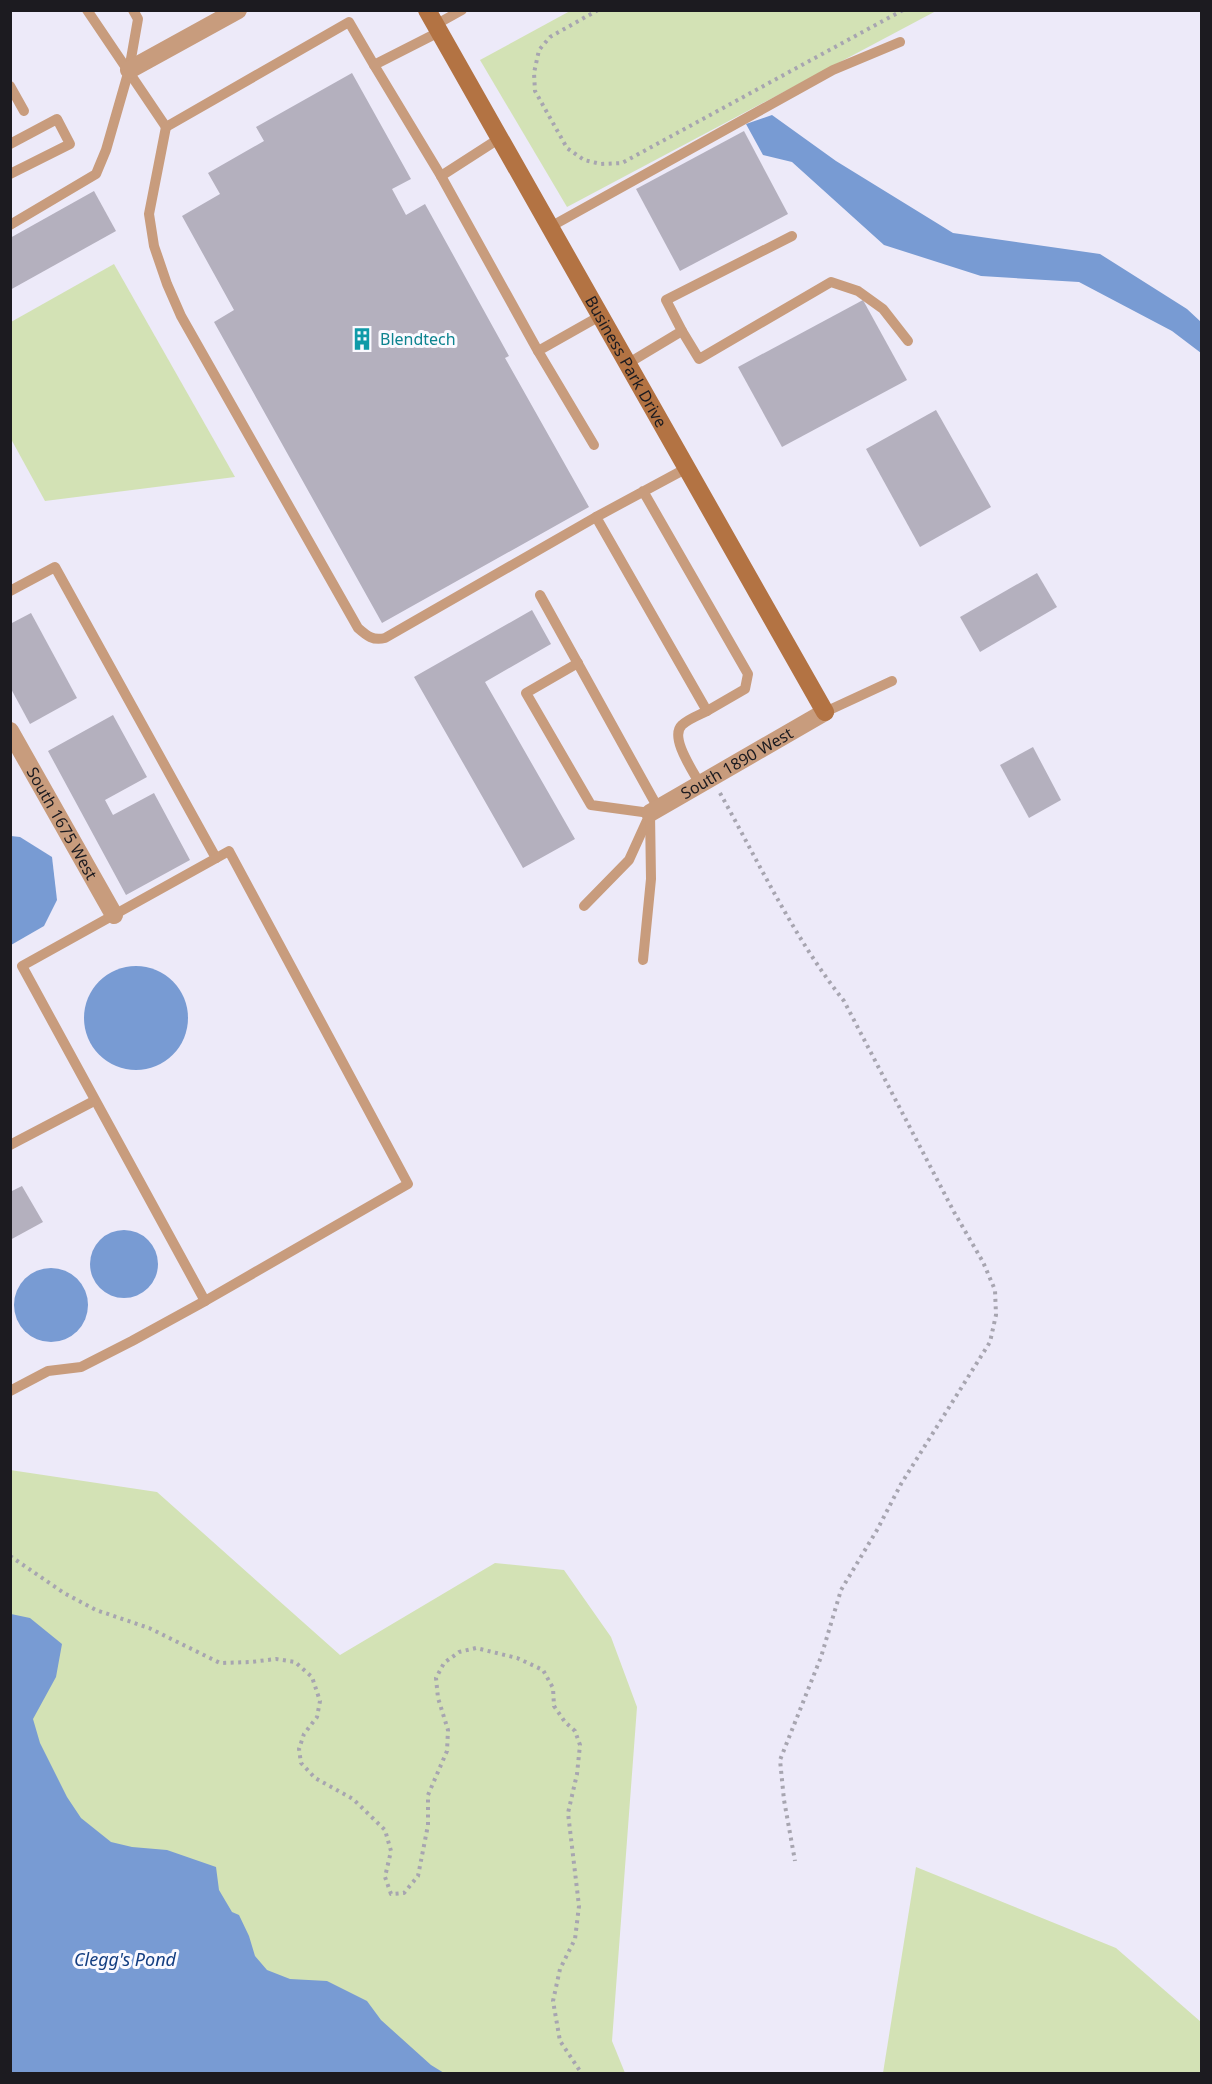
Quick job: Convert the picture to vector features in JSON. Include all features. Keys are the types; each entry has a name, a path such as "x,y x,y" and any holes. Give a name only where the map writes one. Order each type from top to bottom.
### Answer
{"street":[{"path":"129,70 238,10"},
{"name":"Business Park Drive","path":"434,22 825,712"},
{"name":"South 1890 West","path":"654,811 825,712"},
{"name":"South 1675 West","path":"10,731 114,915"}],"lane":[{"path":"87,10 166,127 149,214 154,246 181,316 352,618 367,636 377,640 385,638 596,517 687,468"},
{"path":"10,225 96,174 106,150 129,70 138,19 133,10"},
{"path":"374,64 434,22 462,10"},
{"path":"166,127 349,22 441,176 538,351 594,445"},
{"path":"550,227 833,70 900,42"},
{"path":"10,86 24,111"},
{"path":"10,144 57,119 70,144 10,174"},
{"path":"441,176 500,138"},
{"path":"792,236 666,300 699,359 831,282 858,291 883,309 908,341"},
{"path":"538,351 600,316"},
{"path":"627,364 682,330"},
{"path":"643,491 748,675 745,689 681,725 678,732 678,742 706,781"},
{"path":"596,517 707,711"},
{"path":"10,591 55,567 216,858"},
{"path":"540,595 578,663 654,811 651,879 643,960"},
{"path":"578,663 526,693 591,805 654,811"},
{"path":"825,712 892,681"},
{"path":"584,906 629,860 654,811"},
{"path":"10,1391 48,1371 81,1367 132,1341 205,1301 408,1184 229,851 22,966 205,1301"},
{"path":"10,1145 94,1101"}],"path":[{"path":"598,10 550,37 539,50 534,73 535,91 567,148 584,160 600,165 622,163 903,10"},
{"path":"706,781 827,980 844,1001 954,1212 983,1262 994,1290 996,1315 990,1342 901,1484 841,1590 820,1658 780,1760 784,1800 795,1861"},
{"path":"10,1556 64,1593 96,1610 149,1628 220,1662 276,1659 295,1662 312,1677 320,1701 317,1717 304,1734 299,1749 301,1763 315,1778 353,1799 385,1830 391,1851 385,1877 391,1894 404,1893 418,1876 428,1825 428,1795 447,1751 448,1730 438,1698 436,1678 444,1663 459,1652 476,1648 517,1658 543,1670 553,1688 554,1706 574,1731 580,1745 577,1774 568,1812 579,1906 575,1939 560,1970 553,2001 560,2041 582,2073"}],"green space":[{"path":"570,11 936,11 567,207 480,60"},
{"path":"114,264 235,477 45,501 11,439 11,322"},
{"path":"10,1470 157,1492 340,1655 495,1563 564,1570 611,1637 637,1707 612,2041 625,2073 125,2073 11,1930"},
{"path":"916,1867 1116,1948 1201,2022 1201,2073 883,2073"}],"water":[{"path":"772,115 836,161 953,233 1100,254 1187,309 1201,322 1201,353 1172,331 1079,282 981,276 884,245 792,162 763,155 746,124"},
{"path":"11,836 20,837 52,857 57,900 44,926 11,945"},
{"path":"136,966 156,970 173,981 184,998 188,1018 184,1038 173,1055 156,1066 136,1070 116,1066 99,1055 88,1038 84,1018 88,998 99,981 116,970"},
{"path":"117,1230 131,1230 143,1235 153,1245 158,1264 153,1283 143,1293 131,1298 117,1298 105,1293 95,1283 90,1271 90,1257 95,1245 105,1235"},
{"path":"44,1268 58,1268 72,1274 82,1284 88,1298 88,1312 82,1326 72,1336 58,1342 44,1342 30,1336 20,1326 14,1312 14,1298 20,1284 30,1274"},
{"name":"Clegg's Pond","path":"11,1614 30,1618 62,1644 56,1677 33,1719 40,1743 67,1797 81,1818 111,1842 132,1847 167,1850 216,1867 219,1890 232,1912 239,1915 255,1956 267,1970 290,1979 327,1981 367,2001 381,2020 431,2065 444,2073 11,2073"}],"building":[{"name":"Blendtech","path":"352,73 411,179 392,189 406,215 425,204 509,356 505,358 589,507 382,623 214,322 234,310 182,216 220,194 208,173 264,141 256,127"},
{"path":"744,131 788,214 680,271 636,189"},
{"path":"94,191 116,231 10,290 10,238"},
{"path":"863,300 907,380 782,447 738,367"},
{"path":"936,410 991,507 920,547 866,449"},
{"path":"1037,573 1057,607 980,652 960,617"},
{"path":"532,610 551,644 485,682 575,839 523,868 414,677"},
{"path":"31,613 77,698 30,724 10,687 10,624"},
{"path":"113,715 147,777 105,800 113,815 154,793 190,860 126,895 48,751"},
{"path":"1033,747 1061,800 1029,818 1000,765"},
{"path":"22,1186 43,1222 10,1240 10,1192"}],"place":[{"name":"Blendtech","path":"362,339"}]}
